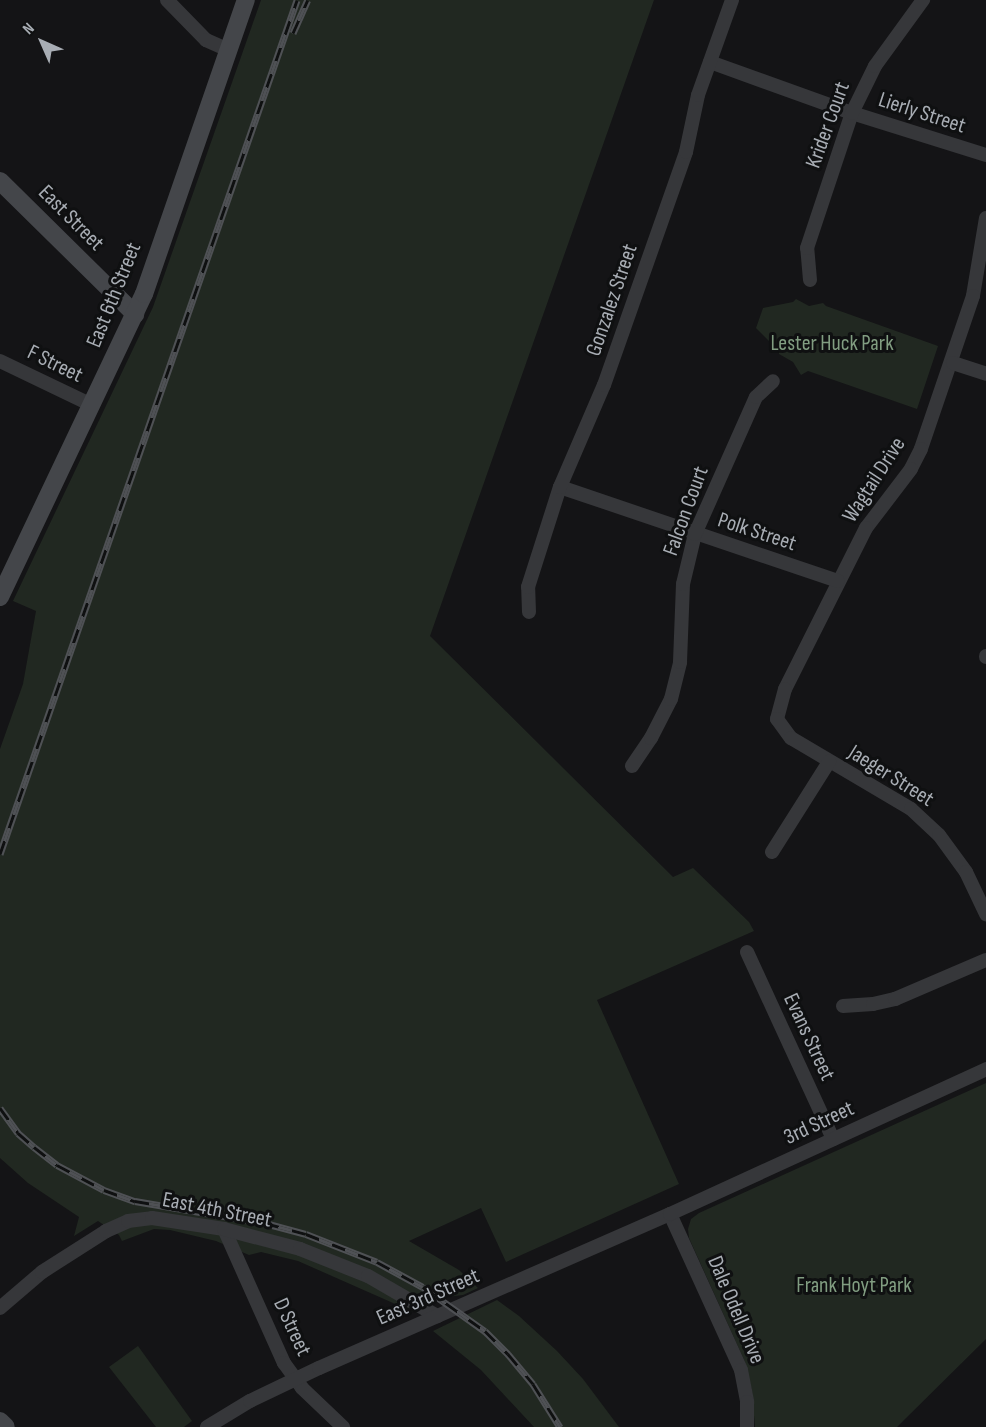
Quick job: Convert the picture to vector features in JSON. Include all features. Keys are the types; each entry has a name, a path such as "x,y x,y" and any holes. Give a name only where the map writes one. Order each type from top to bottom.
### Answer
{"street":[{"path":"167,0 209,42 228,50"},
{"name":"East 6th Street","path":"0,597 135,314 246,0"},
{"name":"Gonzalez Street","path":"529,612 528,587 560,487 604,385 667,208 686,152 698,95 732,0"},
{"name":"Krider Court","path":"810,280 807,248 852,113 875,66 923,0"},
{"name":"Lierly Street","path":"710,62 852,113 986,155"},
{"name":"East Street","path":"0,182 135,314"},
{"name":"Wagtail Drive","path":"777,719 785,689 866,528 911,469 921,449 953,363 973,296 986,218"},
{"name":"F Street","path":"0,361 92,405"},
{"path":"953,363 986,374"},
{"name":"Falcon Court","path":"632,765 651,738 671,699 680,662 683,584 695,534 756,397 773,381"},
{"name":"Polk Street","path":"560,487 838,581"},
{"name":"Jaeger Street","path":"777,719 791,738 911,809 939,835 966,872 986,914"},
{"path":"772,852 829,762"},
{"name":"Evans Street","path":"747,952 833,1139"},
{"path":"843,1006 873,1004 895,999 986,960"},
{"name":"3rd Street","path":"670,1214 986,1069"},
{"name":"East 3rd Street","path":"207,1427 295,1380 670,1214"},
{"name":"Dale Odell Drive","path":"670,1214 741,1370 747,1402 747,1427"},
{"name":"East 4th Street","path":"0,1308 42,1272 78,1248 128,1221 152,1218 224,1229 300,1249 337,1263 404,1295 437,1316"},
{"name":"D Street","path":"224,1229 284,1363 295,1380 343,1427"},
{"path":"0,1421 6,1427"}],"green space":[{"path":"261,0 654,0 430,636 673,877 693,868 749,922 754,931 597,1000 679,1184 506,1262 481,1208 409,1241 459,1270 478,1288 463,1295 447,1297 408,1314 393,1303 298,1261 261,1252 249,1255 216,1241 170,1230 154,1229 122,1241 119,1235 98,1221 74,1236 79,1217 28,1183 0,1158 0,749 23,684 36,611 13,601 153,307"},
{"name":"Lester Huck Park","path":"796,299 809,306 823,303 938,346 917,409 808,371 801,375 793,362 779,354 779,351 756,328 763,308 793,302"},
{"name":"Frank Hoyt Park","path":"986,1083 986,1339 897,1427 755,1427 752,1391 745,1362 689,1238 688,1229 691,1219 699,1213"},
{"path":"497,1300 519,1316 557,1351 583,1379 619,1427 534,1427 481,1370 433,1331"},
{"path":"138,1346 192,1421 184,1427 156,1427 109,1367"}],"railway":[{"path":"0,854 297,0"},
{"path":"293,33 308,0"},
{"path":"0,1108 18,1133 34,1147 57,1165 104,1190 135,1201 265,1223 306,1234 377,1262 423,1287 485,1331 508,1354 533,1384 560,1427"}]}
